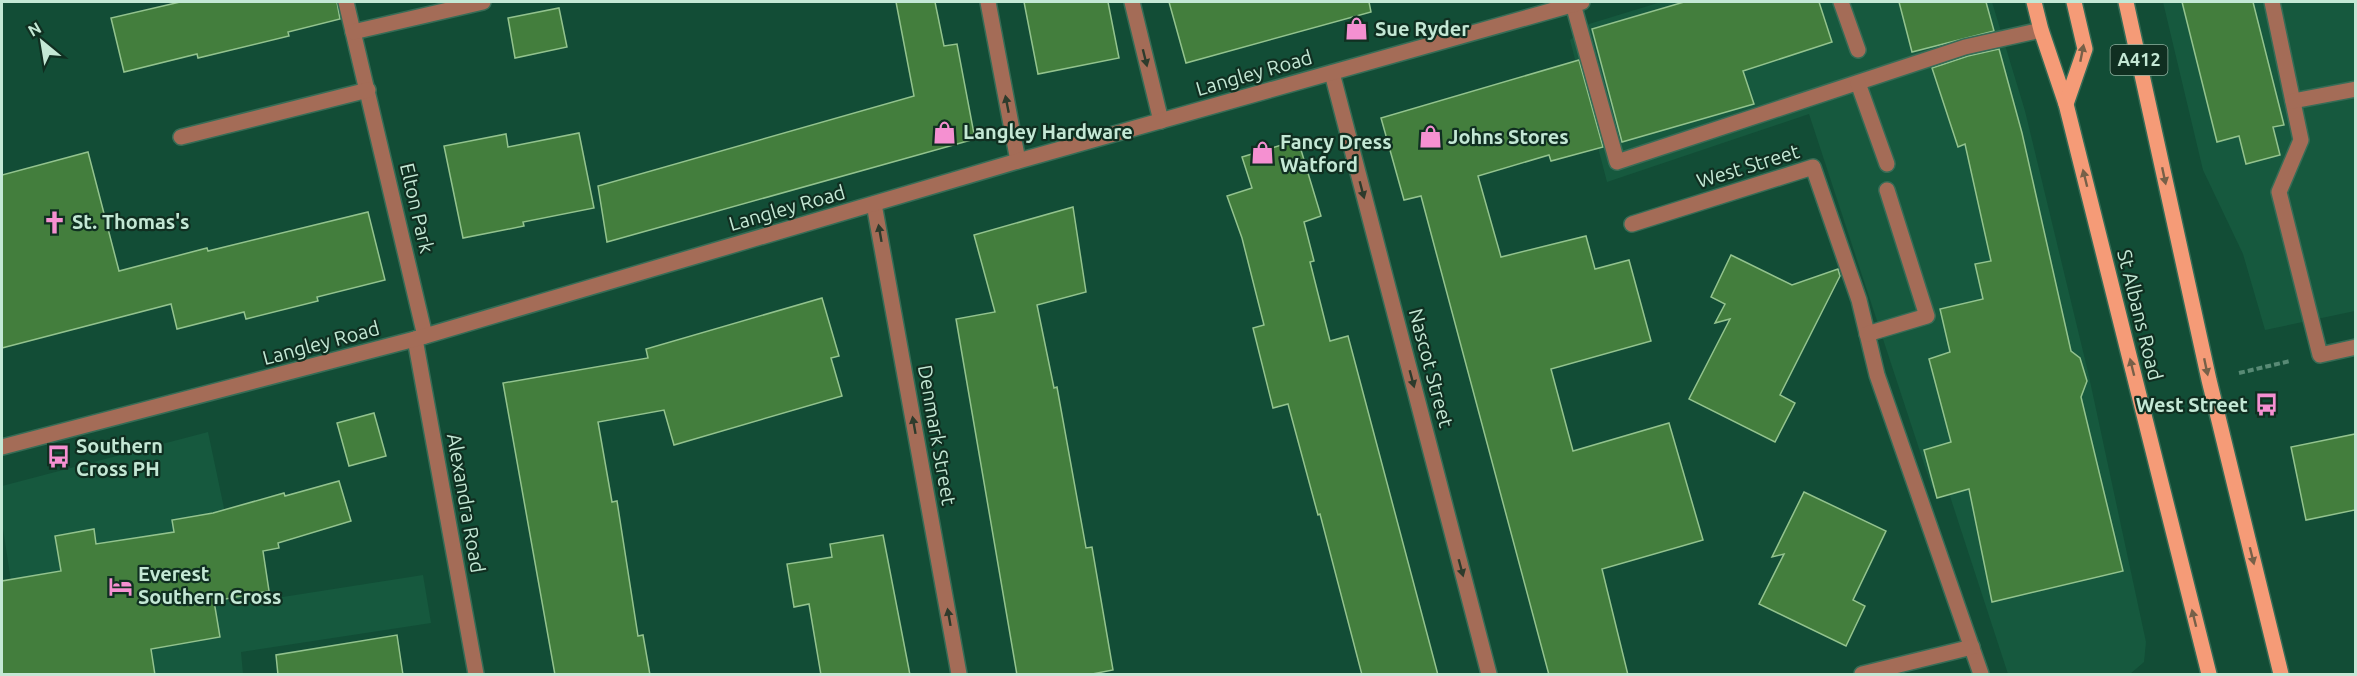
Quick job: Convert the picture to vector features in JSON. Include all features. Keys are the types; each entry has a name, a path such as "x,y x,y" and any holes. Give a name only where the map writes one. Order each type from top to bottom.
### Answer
{"main road":[{"name":"St Albans Road","path":"2034,2 2066,104 2209,675"},
{"path":"2066,104 2085,49 2074,2"},
{"name":"A412","path":"2126,2 2209,380 2281,675"}],"street":[{"name":"Elton Park","path":"346,2 368,90 420,338"},
{"path":"353,32 483,2"},
{"path":"988,2 1018,161"},
{"path":"1132,2 1161,121"},
{"path":"1841,2 1858,50"},
{"path":"2272,2 2301,140 2279,192 2320,355 2355,347"},
{"path":"1578,3 1617,162 1965,47 2041,30"},
{"name":"Langley Road","path":"2,447 420,338 1018,161 1578,3"},
{"name":"Nascot Street","path":"1332,73 1489,675"},
{"path":"1858,83 1887,164"},
{"path":"2293,101 2355,89"},
{"path":"181,137 368,90"},
{"name":"West Street","path":"1632,224 1813,167 1858,300 1877,375 1981,675"},
{"path":"1867,334 1928,316 1887,190"},
{"name":"Denmark Street","path":"874,204 959,675"},
{"name":"Alexandra Road","path":"420,338 476,675"},
{"path":"1862,675 1972,647"}],"path":[{"path":"2209,380 2320,355"}],"shaded area":[{"path":"1661,2 1992,2 2025,111 2088,372 2146,642 2144,662 2130,674 2008,674 1946,484 1932,488 1809,114 1607,182 1570,40 1589,24"},
{"path":"2163,2 2355,2 2355,311 2265,330 2243,254 2203,170"},
{"path":"208,432 244,603 423,575 431,623 241,652 243,674 25,674 2,522 2,486"}],"building":[{"path":"180,2 337,2 340,19 288,32 289,36 198,58 197,54 124,72 111,18"},
{"path":"896,2 935,2 944,46 957,44 975,139 607,242 598,186 914,96"},
{"path":"1024,2 1108,2 1119,58 1038,74"},
{"path":"1169,2 1369,2 1371,12 1186,63"},
{"path":"1684,2 1819,2 1832,42 1743,71 1754,104 1622,142 1592,29"},
{"path":"1899,2 1986,2 1994,31 1912,52"},
{"path":"2182,2 2253,2 2284,125 2273,127 2280,155 2246,164 2239,136 2217,142"},
{"path":"559,8 567,47 515,58 508,18"},
{"path":"1999,49 2022,133 2071,351 2080,358 2087,381 2081,397 2123,571 1992,602 1969,489 1937,498 1924,450 1951,442 1929,359 1950,352 1940,309 1983,299 1975,264 1991,261 1965,144 1958,147 1932,68"},
{"path":"1579,60 1603,147 1551,161 1549,155 1478,176 1501,257 1586,236 1595,269 1629,260 1651,341 1551,369 1573,451 1669,423 1703,540 1602,569 1628,675 1549,675 1421,196 1404,200 1381,118"},
{"path":"579,133 594,208 523,222 524,226 463,238 444,146 506,134 508,147"},
{"path":"1298,140 1321,216 1304,222 1314,261 1310,262 1330,341 1348,336 1438,675 1362,675 1320,514 1318,515 1288,404 1273,408 1253,328 1264,325 1242,238 1227,196 1252,188 1242,157"},
{"path":"88,152 119,271 207,248 208,251 368,212 385,280 317,297 318,301 246,319 244,312 177,329 171,304 2,348 2,175"},
{"path":"1073,207 1086,292 1037,305 1054,388 1057,387 1086,548 1092,547 1113,670 1087,675 1017,675 956,319 995,312 974,235"},
{"path":"1731,255 1792,285 1838,269 1840,276 1780,395 1795,403 1775,442 1689,399 1730,319 1715,323 1725,304 1711,297"},
{"path":"822,298 839,356 831,358 842,396 674,445 664,410 598,422 612,502 617,501 638,636 643,635 650,675 555,675 503,383 648,358 646,349"},
{"path":"374,413 386,456 349,466 337,423"},
{"path":"2355,434 2355,510 2306,520 2291,447"},
{"path":"339,481 351,521 278,543 279,548 263,551 269,591 214,601 220,637 151,649 155,675 2,675 2,581 61,571 55,536 94,529 96,544 174,532 172,520 213,513 284,493 285,496"},
{"path":"1804,492 1886,531 1853,600 1865,606 1846,646 1759,604 1784,554 1772,557"},
{"path":"883,535 910,675 821,675 809,604 794,607 787,564 832,557 830,544"},
{"path":"397,635 403,675 278,675 276,655"}],"place":[{"name":"Sue Ryder","path":"1357,29"},
{"name":"Langley Hardware","path":"945,132"},
{"name":"Johns Stores","path":"1430,137"},
{"name":"Fancy Dress Watford","path":"1262,153"},
{"name":"St. Thomas's","path":"54,222"},
{"name":"West Street","path":"2266,405"},
{"name":"Southern Cross PH","path":"58,457"},
{"name":"Everest Southern Cross","path":"120,586"}]}
